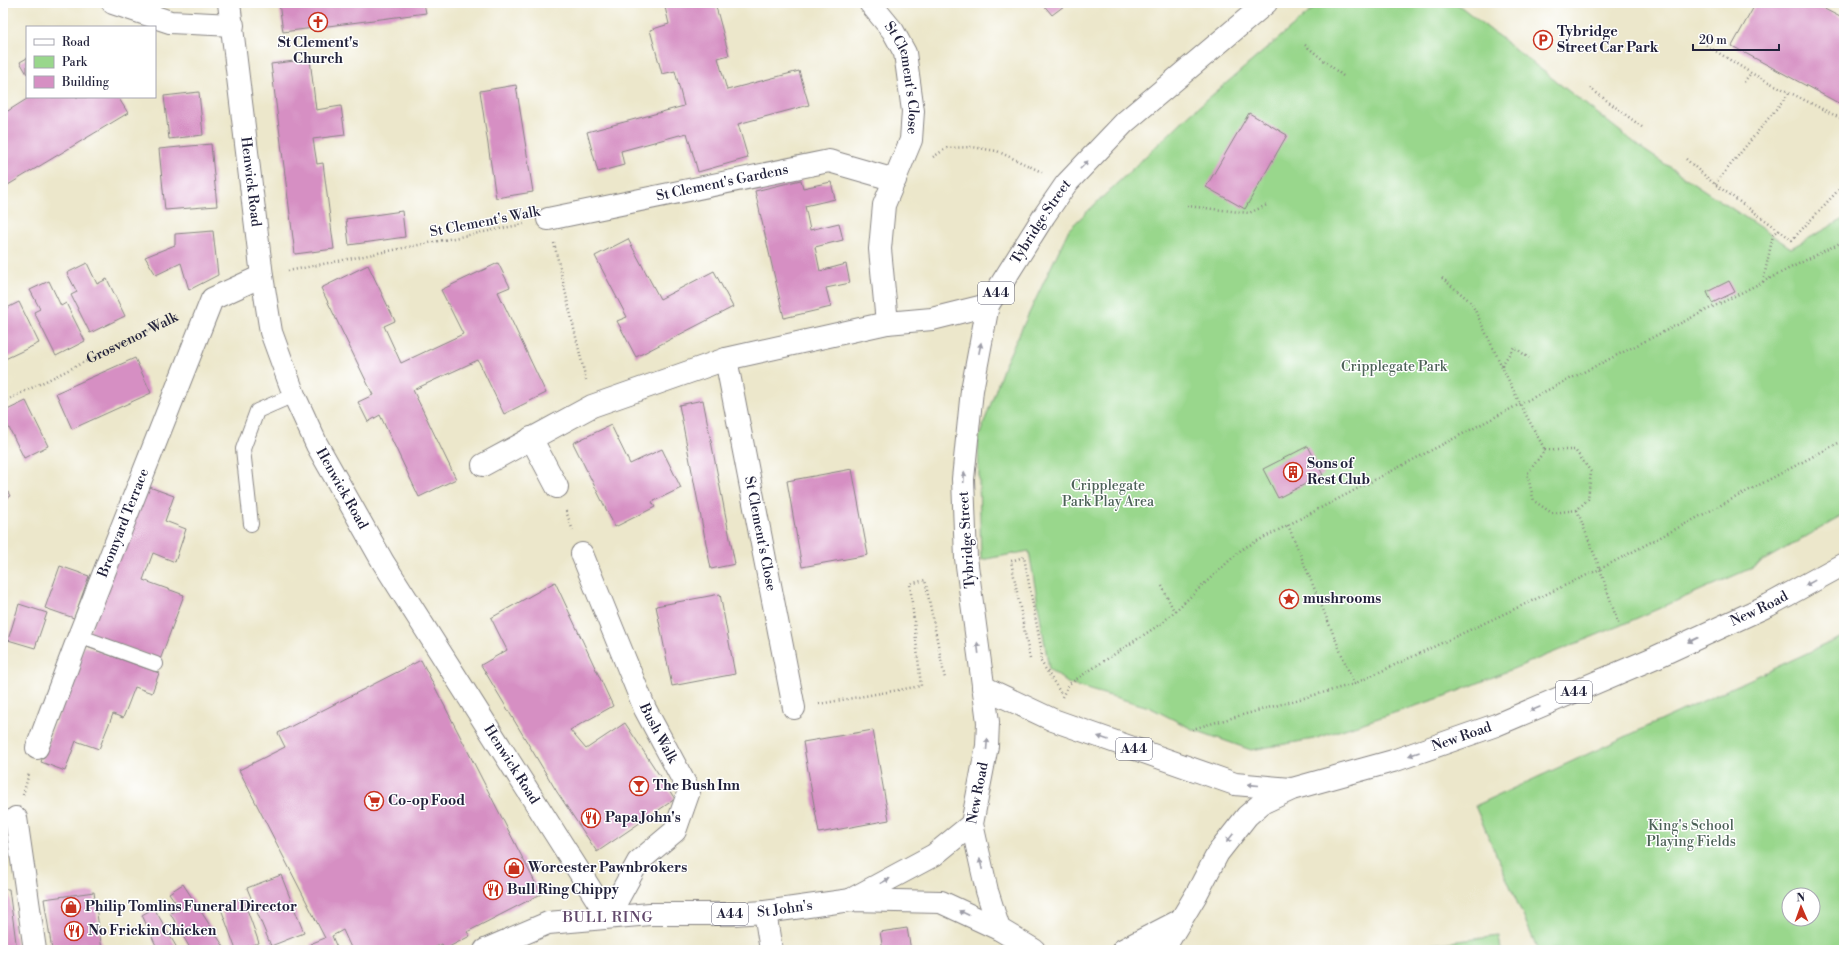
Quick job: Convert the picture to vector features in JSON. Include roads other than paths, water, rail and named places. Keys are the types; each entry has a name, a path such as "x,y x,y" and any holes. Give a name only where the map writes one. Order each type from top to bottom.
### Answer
{"main road":[{"path":"113,3 170,22 233,25"},
{"name":"Henwick Road","path":"229,3 233,25 262,276 271,332 294,395 317,445 383,562 608,917"},
{"name":"St Clement's Close","path":"870,3 893,31 905,54 913,111 911,140 884,205 880,249 887,323"},
{"name":"Tybridge Street","path":"983,687 966,558 963,479 972,390 988,305 1066,184 1125,122 1266,3"},
{"name":"St Clement's Gardens","path":"548,219 829,161 895,180"},
{"name":"Bromyard Terrace","path":"36,748 212,299 262,276"},
{"path":"483,465 592,406 726,359 887,323 932,319 988,305"},
{"name":"St Clement's Close","path":"726,359 794,708"},
{"path":"531,438 557,487"},
{"name":"Bush Walk","path":"582,554 645,709 689,791 675,831 638,862 608,917"},
{"name":"New Road","path":"1163,950 1182,919 1218,853 1247,816 1262,803 1292,789 1393,761 1496,725 1706,635 1769,605 1844,564"},
{"name":"A44","path":"983,687 1053,720 1235,784 1292,789"},
{"name":"New Road","path":"983,687 988,722 988,746 972,824 987,891 999,929"},
{"path":"16,818 35,950"},
{"name":"St John's","path":"851,900 934,855 972,824"},
{"name":"St John's","path":"485,950 548,923 650,914 732,914 765,912 851,900 941,902 999,929"},
{"path":"765,912 771,950"},
{"path":"1123,950 1182,919"},
{"name":"A44","path":"999,929 1034,950"}],"lane":[{"path":"251,524 243,449 257,411 294,395"},
{"path":"79,636 156,664"}],"place":[{"name":"St Clement's Church","path":"318,22"},
{"name":"Tybridge Street Car Park","path":"1543,40"},
{"name":"Sons of Rest Club","path":"1293,472"},
{"name":"mushrooms","path":"1289,599"},
{"name":"The Bush Inn","path":"639,786"},
{"name":"Co-op Food","path":"374,801"},
{"name":"Papa John's","path":"591,818"},
{"name":"Worcester Pawnbrokers","path":"514,868"},
{"name":"Bull Ring Chippy","path":"493,890"},
{"name":"Philip Tomlins Funeral Director","path":"71,907"},
{"name":"No Frickin Chicken","path":"74,931"}],"district":[{"name":"BULL RING","path":"608,917"}],"park label":[{"name":"Cripplegate Park","path":"1394,367"},
{"name":"Cripplegate Park Play Area","path":"1108,494"},
{"name":"King's School Playing Fields","path":"1691,834"}]}
